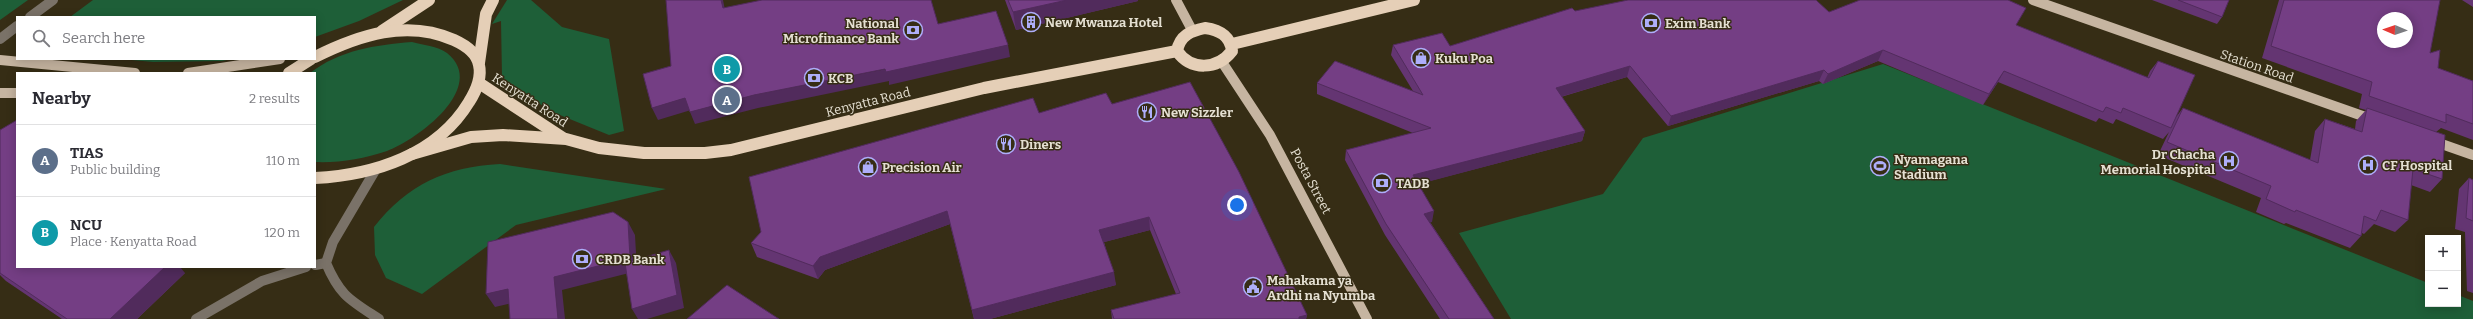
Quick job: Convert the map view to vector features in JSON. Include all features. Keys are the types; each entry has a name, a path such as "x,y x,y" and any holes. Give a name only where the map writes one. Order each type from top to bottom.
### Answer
{"highway":[{"path":"381,32 430,0"},
{"path":"316,178 334,179 376,169 412,154 441,135 467,110 479,83 479,64 486,14 493,0"},
{"path":"1232,44 1414,0"},
{"path":"316,56 344,42 381,32 417,30 447,35 469,47 479,64"},
{"path":"1192,30 1215,30 1223,33 1232,44 1232,51 1222,62 1214,66 1194,65 1180,57 1177,51 1181,38 1192,30"},
{"name":"Kenyatta Road","path":"412,154 471,137 503,135 566,139 599,148 644,153 705,153 731,150 984,88 1177,51"},
{"path":"291,72 309,60"},
{"name":"Kenyatta Road","path":"479,83 566,139"}],"main road":[{"path":"1176,0 1192,30"},
{"name":"Station Road","path":"2032,0 2385,124"},
{"path":"316,50 344,42"},
{"path":"0,60 125,72"},
{"path":"205,72 274,60"},
{"name":"Posta Street","path":"1222,62 1270,135 1367,319"},
{"path":"0,93 16,93"},
{"path":"2422,137 2473,155"}],"street":[{"path":"31,16 53,0"},
{"path":"0,39 16,27"},
{"path":"376,169 333,242 326,263 335,285 351,301 380,319"},
{"path":"316,265 326,263"},
{"path":"196,319 250,284 285,271 301,268"}],"green space":[{"path":"0,0 28,0 0,20"},
{"path":"93,0 403,0 359,21 316,37 316,16 71,16"},
{"path":"507,0 531,0 562,27 609,39 624,131 609,135 550,111 502,77 501,21 492,24"},
{"path":"412,42 435,47 447,53 458,67 460,81 454,96 444,111 430,124 415,136 400,145 387,151 351,160 316,162 316,72 311,72 321,65 346,54 385,45"},
{"path":"132,60 227,60 222,61 153,62"},
{"name":"Nyamagana Stadium","path":"1883,64 2425,282 2425,307 2461,307 2461,296 2473,301 2473,319 1511,319 1459,233 1603,194 1643,138"},
{"path":"500,164 666,189 516,225 422,294 386,278 375,255 374,227 400,199 430,180 445,174 462,169"}],"building":[{"path":"666,0 721,0 723,8 762,0 931,0 938,24 996,11 1008,45 886,72 885,69 754,95 690,112 685,98 652,108 643,74 671,66"},
{"path":"1008,0 1067,0 1013,12"},
{"path":"1628,0 1816,0 1829,12 1860,0 2008,0 2026,8 2016,25 2149,78 2158,61 2195,75 2171,128 2123,108 2121,113 2106,107 2103,112 2004,71 1989,94 1883,50 1828,74 1824,70 1671,116 1630,66 1556,88 1585,131 1413,175 1434,211 1424,214 1494,319 1449,319 1386,224 1346,150 1431,128 1317,83 1335,61 1423,95 1393,45 1442,33 1450,46 1572,8 1575,11"},
{"path":"2178,0 2229,0 2222,17"},
{"path":"2284,0 2440,0 2430,53 2440,50 2438,68 2473,81 2473,124 2446,114 2446,123 2369,96 2372,82 2271,46"},
{"path":"1190,82 1239,172 1307,315 1299,317 1299,319 1114,319 1111,310 1180,293 1149,217 1099,230 1114,272 972,310 947,211 820,257 813,266 751,243 761,232 749,177 1033,98 1039,113 1106,93 1112,104"},
{"path":"2183,108 2318,163 2325,119 2362,132 2367,108 2445,135 2442,179 2413,169 2408,220 2381,210 2376,221 2364,216 2361,236 2296,210 2295,212 2266,199 2271,186 2167,142"},
{"path":"16,121 16,268 164,268 110,319 67,319 0,273 0,130"},
{"path":"2469,178 2473,180 2473,221 2466,218"},
{"path":"613,212 628,222 630,258 554,277 558,319 510,319 508,289 486,294 488,242"},
{"path":"669,250 677,295 632,309 625,263"},
{"path":"727,285 779,319 687,319"}],"place":[{"name":"New Mwanza Hotel","path":"1031,22"},
{"name":"Exim Bank","path":"1651,23"},
{"name":"National Microfinance Bank","path":"913,30"},
{"name":"Kuku Poa","path":"1421,58"},
{"name":"NCU","path":"727,69"},
{"name":"KCB","path":"814,78"},
{"name":"TIAS","path":"727,100"},
{"name":"New Sizzler","path":"1147,112"},
{"name":"Diners","path":"1006,144"},
{"name":"Dr Chacha Memorial Hospital","path":"2229,161"},
{"name":"CF Hospital","path":"2368,165"},
{"name":"Nyamagana Stadium","path":"1880,166"},
{"name":"Precision Air","path":"868,167"},
{"name":"TADB","path":"1382,183"},
{"name":"CRDB Bank","path":"582,259"},
{"name":"Mahakama ya Ardhi na Nyumba","path":"1253,287"}]}
